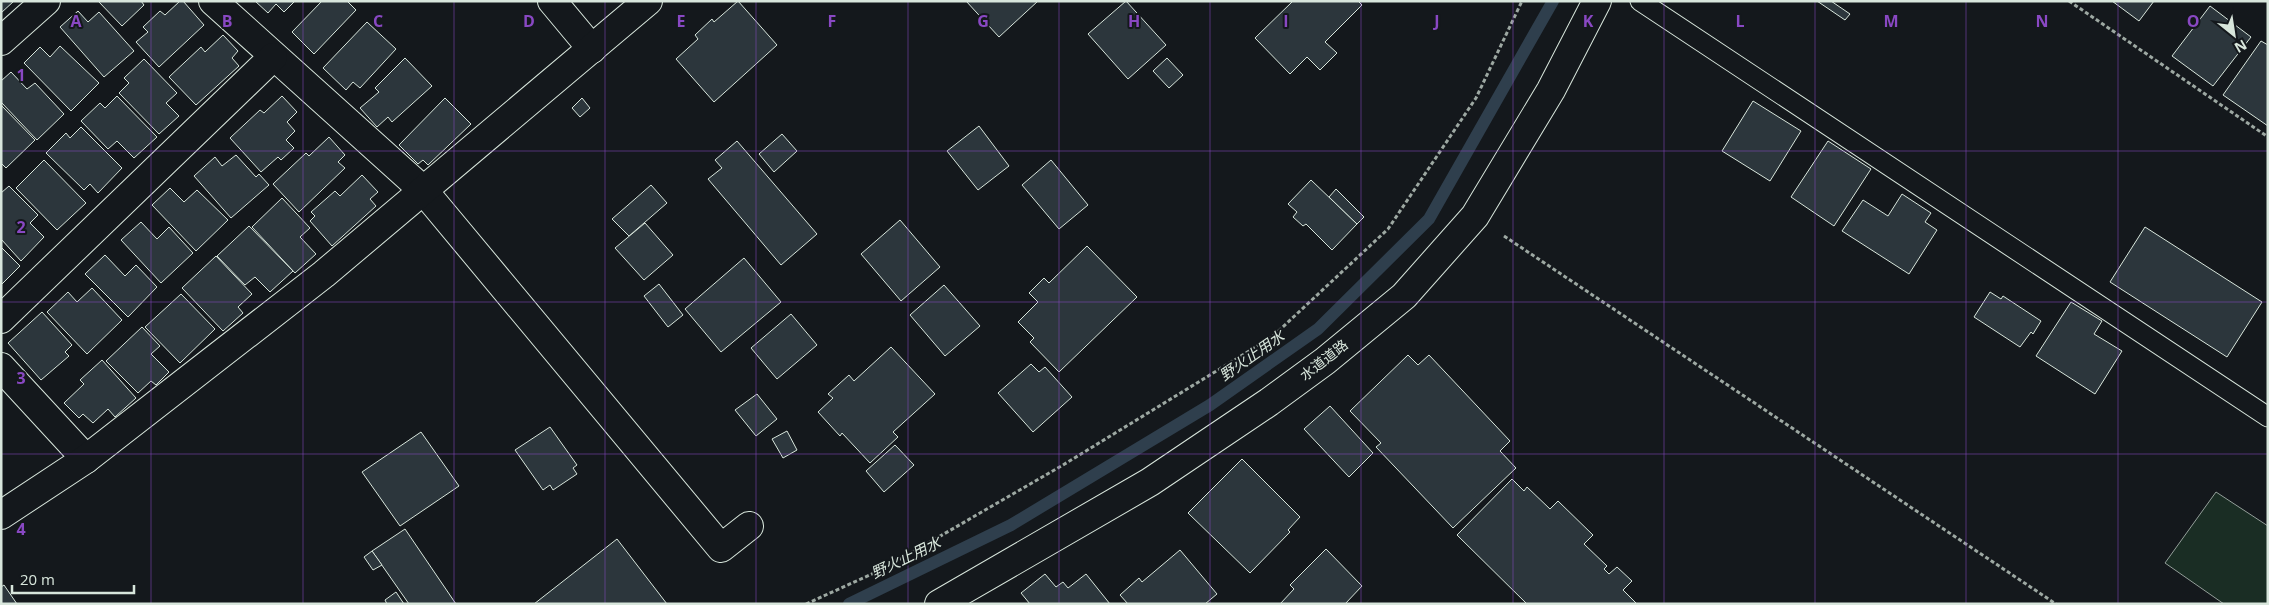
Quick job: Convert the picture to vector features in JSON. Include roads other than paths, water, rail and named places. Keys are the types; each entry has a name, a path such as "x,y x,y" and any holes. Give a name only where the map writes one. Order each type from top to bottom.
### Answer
{"street":[{"path":"1,41 46,1"},
{"path":"213,1 273,58 423,190 721,548 750,526"},
{"path":"552,1 592,49"},
{"path":"1,515 86,459 324,274 648,1"},
{"name":"水道道路","path":"938,604 1150,482 1270,402 1325,361 1404,296 1474,216 1551,90 1597,1"},
{"path":"1,319 273,58"},
{"path":"1,367 86,459"}],"lane":[{"path":"1640,1 2268,417"}],"waterway":[{"name":"野火止用水","path":"849,604 1011,525 1210,405 1318,329 1429,219 1553,1"}]}
